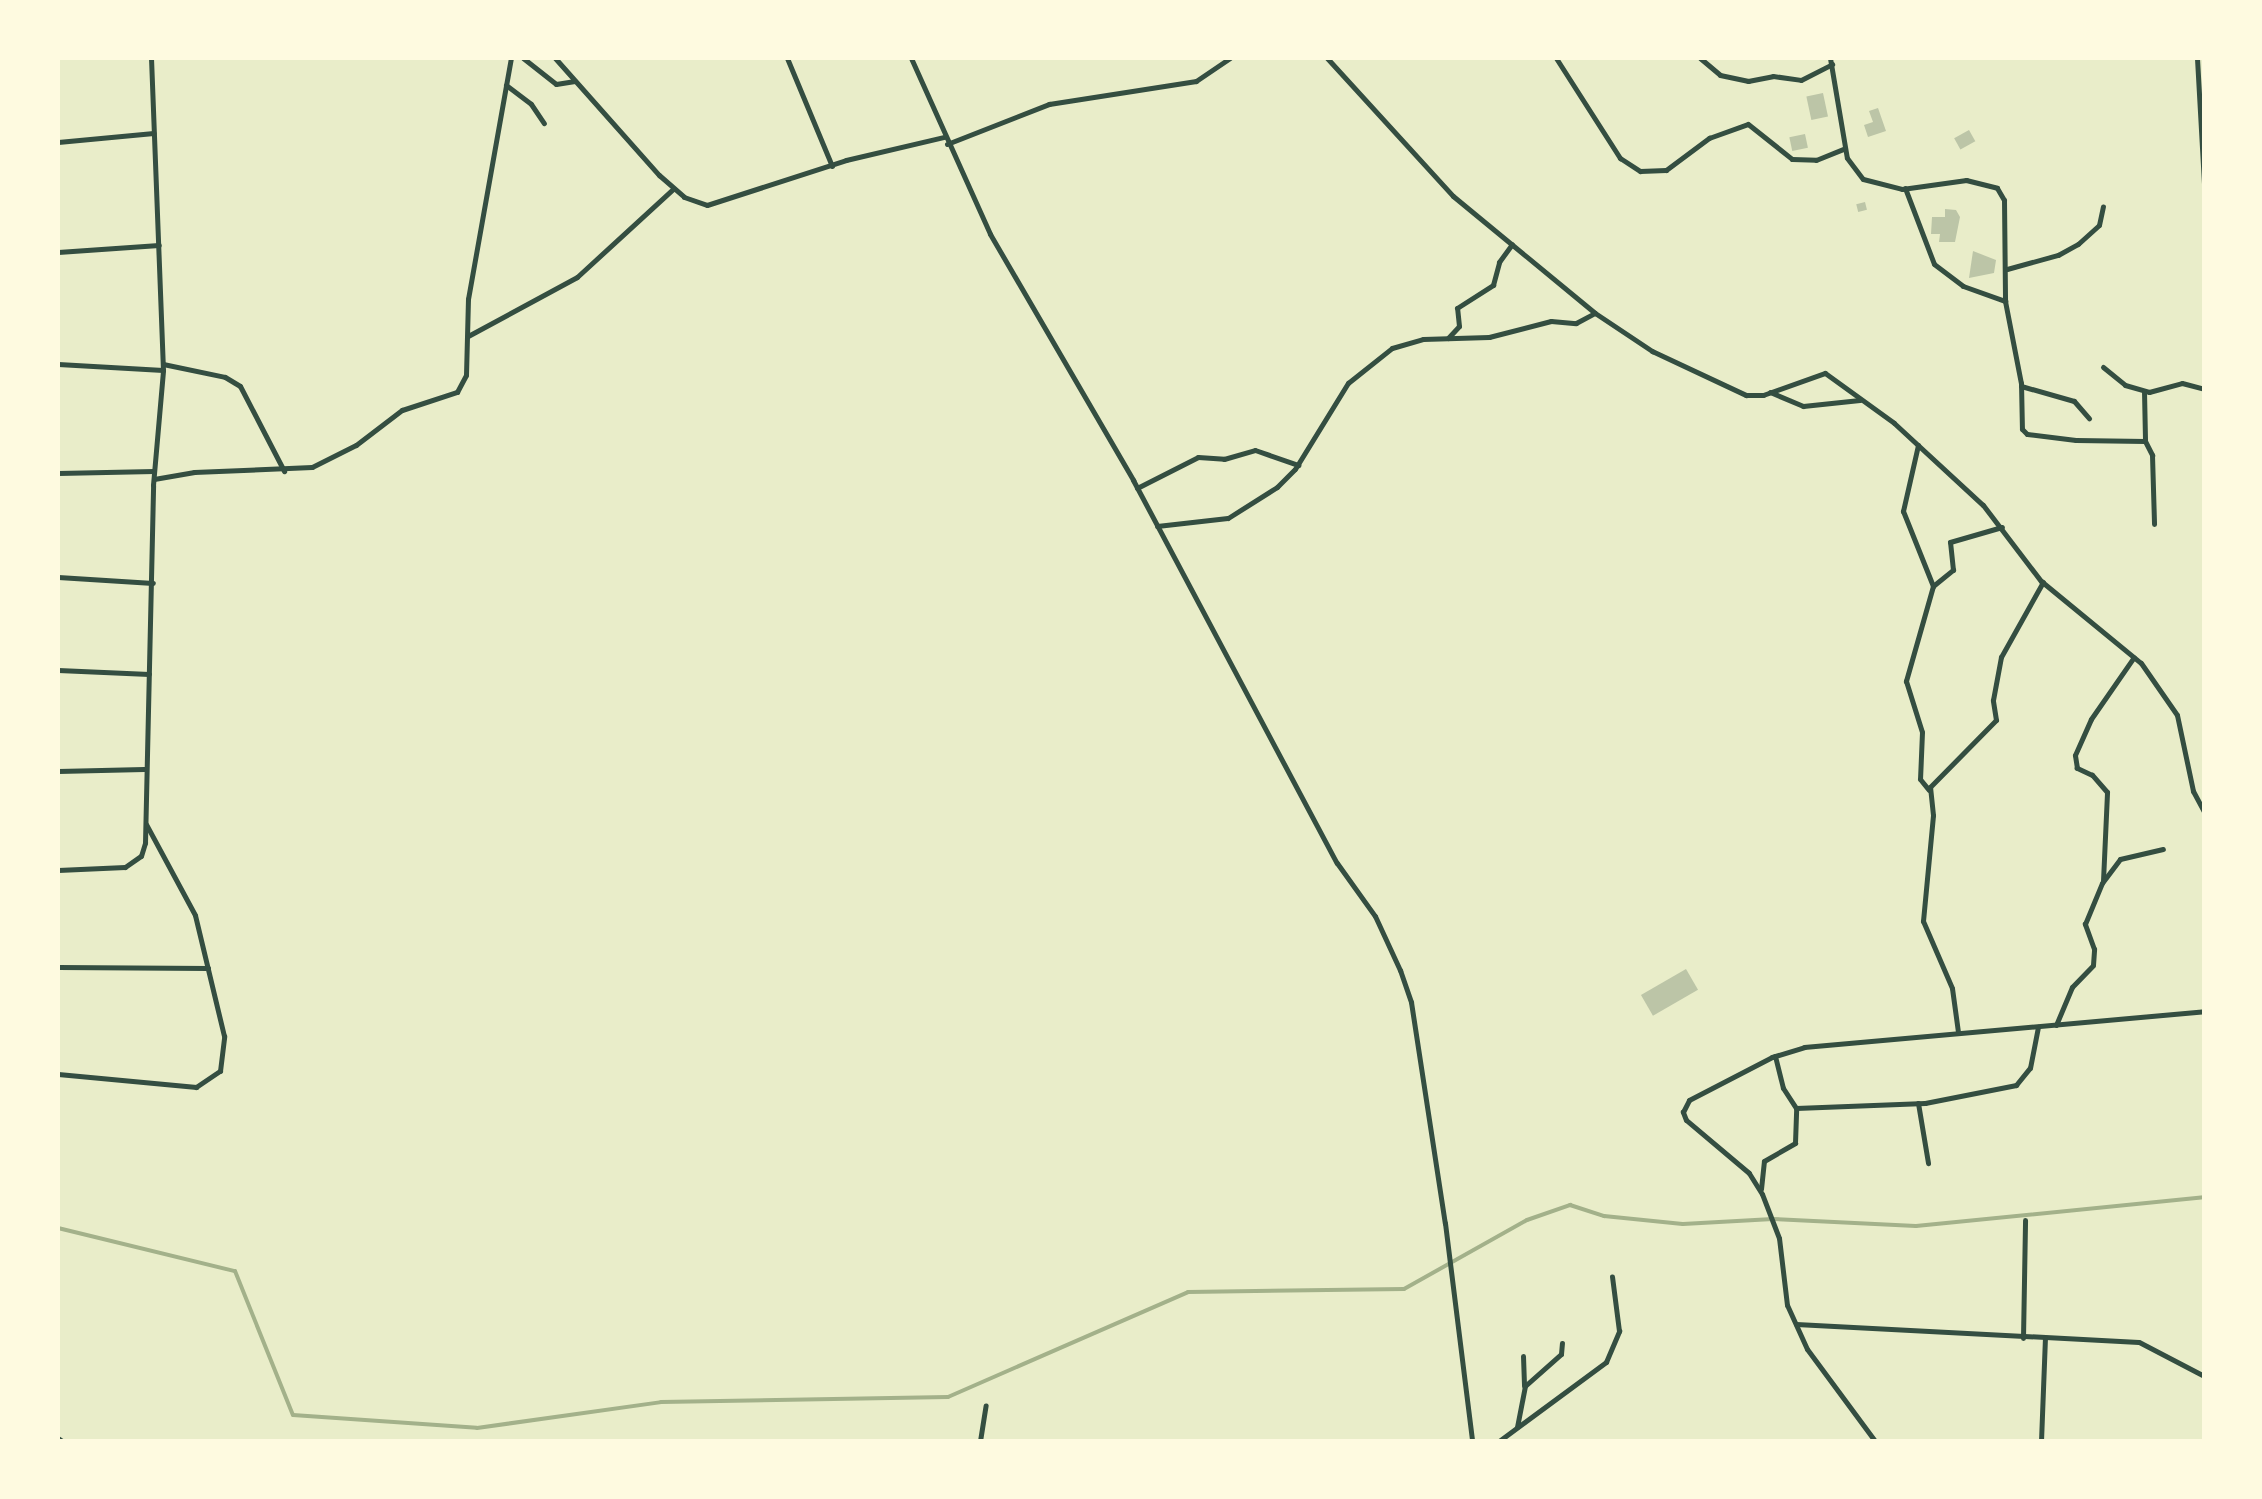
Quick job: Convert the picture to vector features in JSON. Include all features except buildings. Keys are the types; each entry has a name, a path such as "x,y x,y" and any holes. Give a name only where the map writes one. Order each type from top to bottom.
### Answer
{"street":[{"path":"58,870 111,871 133,863 145,843 144,769 153,583 154,471 163,367 151,58"},
{"path":"154,479 194,472 284,471 333,459 402,410 457,392 466,375 468,299 511,58"},
{"path":"523,58 556,84 575,81"},
{"path":"555,58 673,189 707,205 832,166 946,140 1049,104 1196,81 1230,58"},
{"path":"787,58 832,166"},
{"path":"911,58 990,234 1137,488 1331,851 1375,916 1400,970 1411,1002 1445,1223 1472,1441"},
{"path":"1327,58 1424,167 1595,313 1652,351 1725,389 1746,395 1770,392 1809,375 1825,373 1919,445 2002,527 2043,582 2134,657 2177,715 2193,791 2204,812"},
{"path":"1556,58 1620,158 1640,171 1666,170 1709,138 1748,124 1792,159 1816,160 1845,148"},
{"path":"1700,58 1720,75 1748,81 1773,76 1801,80 1831,61 1845,148 1863,179 1905,188 1966,180 1997,188 2004,200 2005,301 2021,386 2020,425 2027,434 2145,441"},
{"path":"2197,58 2204,185"},
{"path":"506,85 523,96 544,123"},
{"path":"58,142 154,133"},
{"path":"1905,188 1934,264 1963,286 2005,301"},
{"path":"467,337 577,277 673,189"},
{"path":"2007,269 2058,255 2078,244 2099,225 2103,206"},
{"path":"1447,339 1459,326 1457,308 1493,285 1499,262 1512,244"},
{"path":"58,252 159,245"},
{"path":"1157,526 1228,518 1277,487 1298,465 1348,383 1377,356 1423,339 1489,337 1551,321 1576,323 1595,313"},
{"path":"58,364 163,367 225,377 240,386 284,471"},
{"path":"2103,367 2125,385 2144,391 2182,383 2204,389"},
{"path":"2021,386 2074,401 2089,418"},
{"path":"2144,391 2145,441 2152,455 2154,524"},
{"path":"1770,392 1803,406 1861,400"},
{"path":"1919,445 1903,511 1933,586"},
{"path":"1137,488 1198,457 1224,459 1255,450 1298,465"},
{"path":"58,473 154,471"},
{"path":"1958,1032 1952,988 1923,921 1933,815 1929,791 1920,779 1922,732 1906,681 1933,586 1953,570 1950,542 2002,527"},
{"path":"58,577 153,583"},
{"path":"1929,791 1958,753 1996,720 1993,705 2001,657 2043,582"},
{"path":"2103,881 2107,792 2092,775 2077,768 2075,755 2091,719 2134,657"},
{"path":"58,670 149,674"},
{"path":"58,771 144,769"},
{"path":"58,1074 207,1084 220,1071 224,1036 195,915 146,823"},
{"path":"2056,1025 2072,987 2093,965 2094,949 2085,924 2103,881 2120,859 2163,849"},
{"path":"58,967 208,968"},
{"path":"1875,1441 1807,1349 1784,1291 1779,1238 1762,1194 1749,1173 1683,1112 1703,1090 1775,1056 1804,1047 2204,1011"},
{"path":"1796,1108 1918,1103 2016,1085 2030,1068 2038,1027"},
{"path":"1762,1194 1764,1161 1795,1143 1796,1108 1775,1056"},
{"path":"1918,1103 1928,1163"},
{"path":"2023,1338 2025,1220"},
{"path":"1499,1441 1590,1375 1614,1349 1619,1331 1612,1276"},
{"path":"1796,1324 2139,1342 2204,1376"},
{"path":"2041,1441 2045,1338"},
{"path":"1524,1387 1561,1354 1562,1343"},
{"path":"1517,1428 1524,1387 1523,1356"},
{"path":"980,1441 986,1405"}],"waterway":[{"path":"58,1228 235,1271 293,1415 477,1428 661,1402 948,1397 1188,1292 1404,1289 1527,1220 1570,1205 1604,1216 1683,1224 1773,1219 1916,1226 2204,1197"}]}
